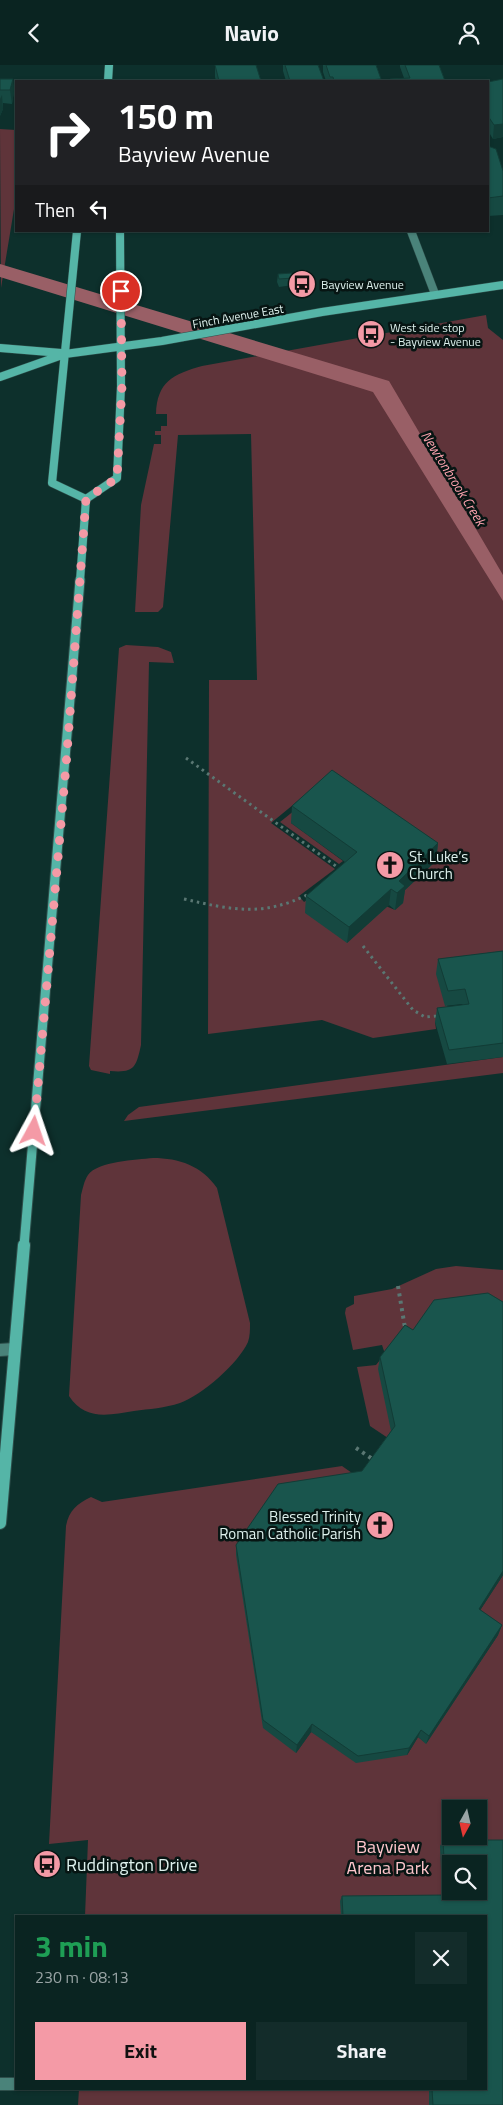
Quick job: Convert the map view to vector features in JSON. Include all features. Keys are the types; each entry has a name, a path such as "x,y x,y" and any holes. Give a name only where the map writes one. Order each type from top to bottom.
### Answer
{"main road":[{"path":"108,80 109,65"},
{"path":"77,232 52,483 86,499"},
{"path":"86,499 117,478 122,345 120,232"},
{"name":"Finch Avenue East","path":"0,377 65,353 162,341 435,294 503,285"},
{"name":"Finch Avenue East","path":"0,347 65,353"},
{"path":"0,1523 66,766 86,499"}],"lane":[{"path":"411,232 435,294"},
{"path":"0,1350 14,1349"},
{"path":"0,2084 15,2084"}],"path":[{"path":"186,758 341,870 337,874"},
{"path":"184,899 228,909 257,912 291,904 313,892"},
{"path":"363,946 418,1015 425,1017 447,1015"},
{"path":"398,1286 406,1332"},
{"path":"356,1448 376,1461"}],"green space":[{"path":"0,129 15,130 15,203 1,288"},
{"path":"486,315 488,328 503,340 503,965 447,1005 452,1020 435,1022 436,1029 373,1038 322,1020 208,1034 209,680 257,680 251,434 178,435 163,607 158,612 135,612 141,505 154,444 161,444 161,435 155,435 155,431 161,431 161,426 167,426 167,414 156,414 157,403 163,387 168,381 183,372 202,366","holes":["316,786 395,910 332,883 304,902 299,896 335,869 271,823"]},
{"path":"126,645 158,647 171,652 174,663 149,662 141,1045 133,1067 124,1071 110,1071 110,1074 91,1070 89,1066 119,648"},
{"path":"295,810 291,823 343,861 339,864 280,822"},
{"path":"503,1057 503,1073 124,1121 128,1115 139,1107"},
{"path":"163,1158 189,1165 204,1174 217,1188 250,1323 249,1340 243,1351 228,1369 209,1386 189,1399 174,1405 116,1414 90,1413 75,1404 69,1396 81,1195 88,1175 93,1170 118,1162"},
{"path":"456,1266 503,1270 503,1317 391,1440 370,1426 357,1367 376,1365 385,1354 382,1345 353,1350 345,1313 346,1308 354,1304 354,1296 392,1289 436,1269"},
{"name":"Bayview Arena Park","path":"342,1466 362,1480 296,1753 311,1732 407,1755 418,1737 426,1743 498,1635 475,1618 503,1575 503,2105 78,2105 79,2090 487,2090 487,1915 85,1915 88,1840 49,1844 66,1526 67,1520 74,1508 91,1497 102,1502"}],"shaded area":[{"path":"0,264 389,381 503,575 503,601 373,392 0,277"}],"building":[{"path":"215,65 256,65 261,80 219,80"},
{"path":"285,65 318,65 324,80 290,80"},
{"path":"326,65 376,65 381,79 334,80 333,77 330,77"},
{"path":"405,65 439,65 445,80 390,80 410,78"},
{"path":"0,79 13,79 10,90 0,90"},
{"path":"503,79 503,124 494,125 489,118 489,82"},
{"path":"489,146 496,149 503,171 503,196 489,198"},
{"path":"292,273 293,278 279,279 278,274"},
{"name":"St. Luke’s Church","path":"332,770 438,843 399,881 405,886 397,893 391,889 349,927 306,896 357,852 292,806"},
{"path":"503,951 503,1043 449,1050 437,1008 469,1004 465,989 448,991 438,959"},
{"name":"Blessed Trinity Roman Catholic Parish","path":"488,1293 503,1302 503,1571 479,1609 502,1625 429,1736 421,1730 409,1748 358,1756 312,1724 297,1745 263,1720 236,1545 278,1484 362,1471 395,1426 380,1357 405,1325 413,1330 434,1300"},
{"path":"488,1840 503,1840 503,2105 433,2105 432,2090 487,2090 487,1915 343,1915 342,1896 442,1895 442,1900 487,1900 487,1855 444,1855 443,1845 488,1845"}],"place":[{"name":"Bayview Avenue","path":"302,284"},
{"name":"West side stop - Bayview Avenue","path":"371,334"},
{"name":"St. Luke’s Church","path":"390,865"},
{"name":"Blessed Trinity Roman Catholic Parish","path":"380,1525"},
{"name":"Ruddington Drive","path":"47,1864"}],"route":[{"path":"34,1131 66,766 86,499 117,478 122,386 121,291"}],"water label":[{"name":"Newtonbrook Creek","path":"454,478"}]}
